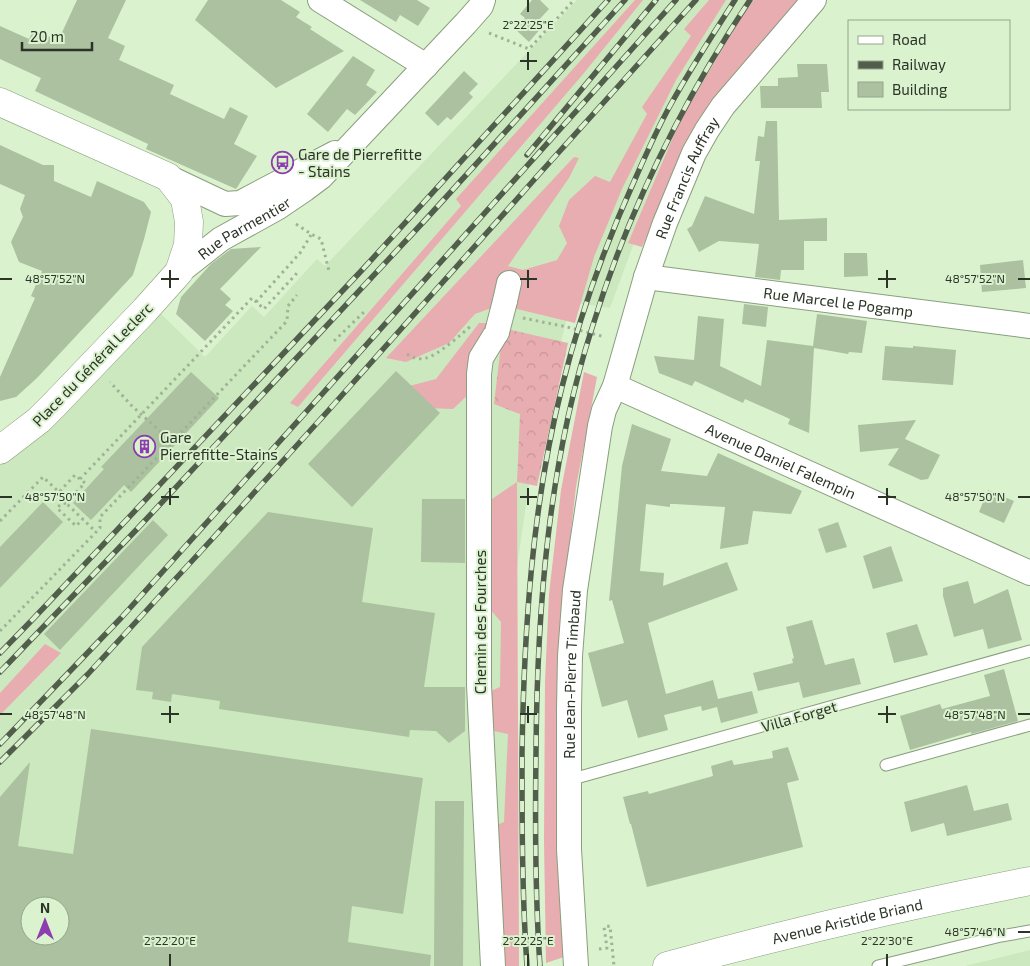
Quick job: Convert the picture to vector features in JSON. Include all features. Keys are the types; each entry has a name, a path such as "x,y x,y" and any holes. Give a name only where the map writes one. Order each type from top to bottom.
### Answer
{"street":[{"path":"320,0 426,66"},
{"name":"Rue Parmentier","path":"178,272 221,239 277,208 321,177 466,23 481,6 483,0"},
{"name":"Rue Francis Auffray","path":"615,386 646,278 694,153 723,106 814,0"},
{"path":"0,102 168,177"},
{"name":"Rue Parmentier","path":"168,177 225,204 240,203 352,144"},
{"name":"Place du Général Leclerc","path":"4,441 39,420 146,310 178,272 188,245 189,222 185,199 168,177"},
{"name":"Rue Marcel le Pogamp","path":"646,278 1030,326"},
{"name":"Chemin des Fourches","path":"493,966 479,685 479,374 481,358 497,332 507,292"},
{"name":"Avenue Daniel Falempin","path":"615,386 1030,573"},
{"name":"Rue Jean-Pierre Timbaud","path":"576,966 569,849 570,656 575,590 600,426 604,410 615,386"},
{"name":"Avenue Aristide Briand","path":"668,966 839,921 1030,881"}],"lane":[{"name":"Villa Forget","path":"569,780 1030,651"},
{"path":"886,765 1030,725"},
{"path":"878,966 896,964 1001,936 1030,931"}],"path":[{"path":"492,34 529,49 574,0"},
{"path":"277,208 287,218 321,240 329,271"},
{"path":"256,302 300,253 311,234"},
{"path":"80,479 201,354 252,298 264,309 298,272"},
{"path":"0,631 100,528 100,517 287,321 288,306 297,295"},
{"path":"334,341 364,312"},
{"path":"93,366 172,442"},
{"path":"0,521 43,477 58,492 75,475 85,483 66,503 61,504 57,508 76,526 83,519"},
{"path":"66,503 96,532"},
{"path":"606,948 604,927 610,926 614,966"}],"shaded area":[{"path":"577,0 787,0 634,243 610,308 571,302 534,450 517,567 511,914 512,966 0,966 0,465 44,426 155,308 205,357 252,306 264,317 317,259 325,266"},
{"path":"1030,950 1030,966 965,966"}],"green space":[{"path":"635,0 643,0 584,73 298,407 290,403 461,206 456,199"},
{"path":"709,0 726,0 676,80 622,189 594,257 575,323 517,309 494,307 475,314 449,343 406,362 386,358 574,157 579,158 569,178 508,266 523,270 557,260 567,243 559,226 569,200 595,176 610,182 647,114 642,107 691,36 684,29"},
{"path":"754,0 800,0 727,82 700,120 642,247 628,243 680,121 741,17"},
{"path":"479,323 490,323 473,390 453,409 425,408 409,386 436,379"},
{"path":"503,328 568,343 537,486 517,482 520,414 494,404"},
{"path":"584,372 597,377 576,487 559,637 564,957 546,963 544,841 545,681 549,594 561,490"},
{"path":"517,482 519,966 491,966 489,828 504,822 508,734 489,730 491,691 500,687 501,622 489,608 489,501"},
{"path":"45,644 61,653 0,715 0,693"}],"building":[{"path":"77,0 126,0 108,38 125,46 119,60 174,85 170,94 224,119 230,107 248,116 234,144 257,156 236,189 146,149 148,144 35,91 41,78 0,59 0,26 29,39 34,29 58,41"},
{"path":"208,0 281,0 300,12 296,17 312,27 310,29 344,51 276,88 195,20"},
{"path":"360,0 417,0 430,8 418,26 400,15 396,22"},
{"path":"532,0 540,0 549,9 536,23 542,27 529,42 515,29 525,18 520,14"},
{"path":"353,56 375,70 366,85 377,92 355,115 347,109 328,132 307,114"},
{"path":"797,64 827,64 829,92 821,92 822,108 761,108 760,86 778,86 778,78 798,77"},
{"path":"464,71 478,84 469,93 473,97 451,120 447,117 438,126 425,113"},
{"path":"766,121 777,121 779,220 827,218 827,241 804,241 804,270 781,270 780,280 755,277 759,244 719,241 699,252 687,229 692,226 705,196 754,214 760,161 755,161 758,136 764,137"},
{"path":"0,145 43,165 54,165 54,181 91,197 97,181 144,202 151,212 133,275 37,378 16,397 0,401 0,377 35,298 31,296 42,271 19,262 11,242 23,217 20,209 25,195 0,184"},
{"path":"261,247 220,289 231,299 225,305 233,311 205,341 176,314 181,297 211,264 231,249"},
{"path":"844,253 867,253 868,276 844,277"},
{"path":"1023,260 1026,288 982,292 980,265"},
{"path":"744,304 768,307 766,327 742,324"},
{"path":"817,314 867,321 862,353 849,352 848,354 814,348 809,433 788,424 790,419 745,399 743,403 695,381 692,386 659,373 654,356 694,360 698,316 724,319 720,366 761,386 767,340 813,346"},
{"path":"885,346 913,348 913,346 956,350 953,385 882,380"},
{"path":"396,371 440,413 352,507 308,464"},
{"name":"Gare Pierrefitte-Stains","path":"191,372 219,398 131,492 124,485 91,520 73,503 104,469 101,467"},
{"path":"916,420 905,439 940,455 928,479 921,480 888,465 899,448 860,452 858,425"},
{"path":"632,424 671,439 661,471 707,476 718,453 802,491 791,514 753,511 748,544 720,549 725,507 670,504 670,507 646,504 640,571 664,573 663,586 727,562 738,590 648,623 666,694 713,680 718,699 752,691 758,713 721,723 717,707 702,711 701,706 664,715 668,730 638,738 627,700 602,707 588,653 624,643 612,600 609,601 622,466"},
{"path":"988,490 1014,501 1004,523 979,512"},
{"path":"422,499 465,499 465,563 421,562"},
{"path":"43,502 63,522 0,588 0,547"},
{"path":"268,512 373,528 362,602 435,613 424,687 465,687 465,731 449,743 436,731 410,730 409,737 219,709 220,701 172,694 171,702 152,699 153,692 136,690 142,647"},
{"path":"153,520 168,535 60,650 44,634"},
{"path":"838,522 847,547 826,553 818,529"},
{"path":"891,546 903,581 873,589 863,556"},
{"path":"968,581 974,604 1008,589 1022,640 988,649 983,629 954,637 943,596 943,588"},
{"path":"812,620 825,665 854,658 861,684 803,698 799,682 758,691 753,673 793,663 792,659 794,658 786,627"},
{"path":"917,624 928,655 894,663 886,633"},
{"path":"1004,669 1018,721 971,734 971,732 910,750 900,716 940,704 942,709 990,696 984,675"},
{"path":"91,729 423,778 403,914 352,906 348,942 431,955 430,966 0,966 0,797 30,762 18,846 73,854"},
{"path":"788,747 799,780 787,783 803,847 647,887 623,797 648,791 649,794 713,776 711,766 732,760 734,765 773,758 772,751"},
{"path":"967,785 974,811 1008,803 1012,820 947,836 944,823 911,832 904,802"},
{"path":"435,801 464,801 463,966 434,966"}],"railway":[{"path":"0,653 363,269 608,0"},
{"path":"0,672 138,528 428,217 625,0"},
{"path":"527,155 656,0"},
{"path":"0,744 121,618 676,0"},
{"path":"0,762 88,674 214,537 696,0"},
{"path":"527,966 522,806 525,661 537,523 543,477 552,432 569,360 585,306 625,203 666,113 694,64 735,0"},
{"path":"540,966 536,833 539,646 548,538 565,432 592,328 622,242 659,158 680,118 725,39 750,0"}],"place":[{"name":"Gare de Pierrefitte - Stains","path":"282,163"},
{"name":"Gare Pierrefitte-Stains","path":"144,446"}]}
